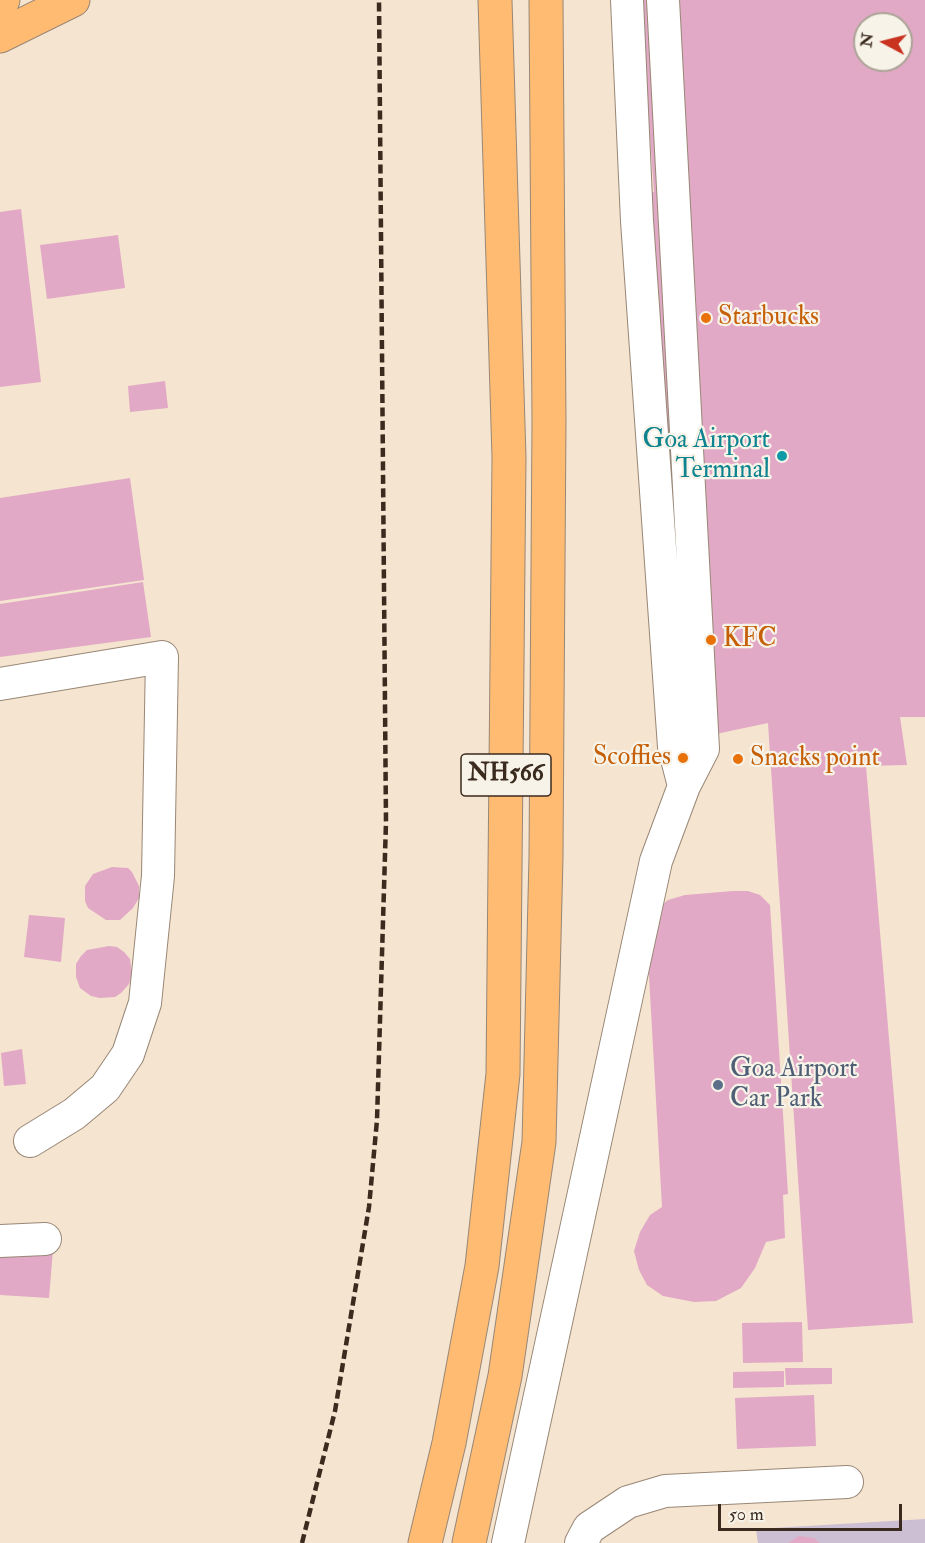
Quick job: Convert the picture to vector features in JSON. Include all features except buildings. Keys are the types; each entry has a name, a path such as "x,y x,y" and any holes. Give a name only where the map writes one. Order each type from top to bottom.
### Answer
{"highway":[{"path":"0,36 73,0"},
{"name":"NH566","path":"425,1543 449,1443 482,1266 503,1074 508,457 495,0"},
{"name":"NH566","path":"469,1543 505,1376 539,1142 546,857 549,422 546,0"}],"street":[{"path":"627,0 637,221 673,735 684,786"},
{"path":"508,1543 656,861 684,786 703,749 663,0"},
{"path":"0,684 162,657 158,876 145,1003 128,1054 105,1088 74,1114 30,1141"},
{"path":"0,1241 45,1239"},
{"path":"581,1543 589,1528 628,1502 665,1491 847,1482"}],"shaded area":[{"path":"925,1519 925,1543 758,1543 756,1529"}],"railway":[{"path":"302,1543 335,1411 369,1207 377,1120 386,822 379,0"}],"place":[{"name":"Starbucks","path":"706,318"},
{"name":"Goa Airport Terminal","path":"782,456"},
{"name":"KFC","path":"711,640"},
{"name":"Scoffies","path":"683,758"},
{"name":"Snacks point","path":"738,759"},
{"name":"Goa Airport Car Park","path":"718,1085"}]}
